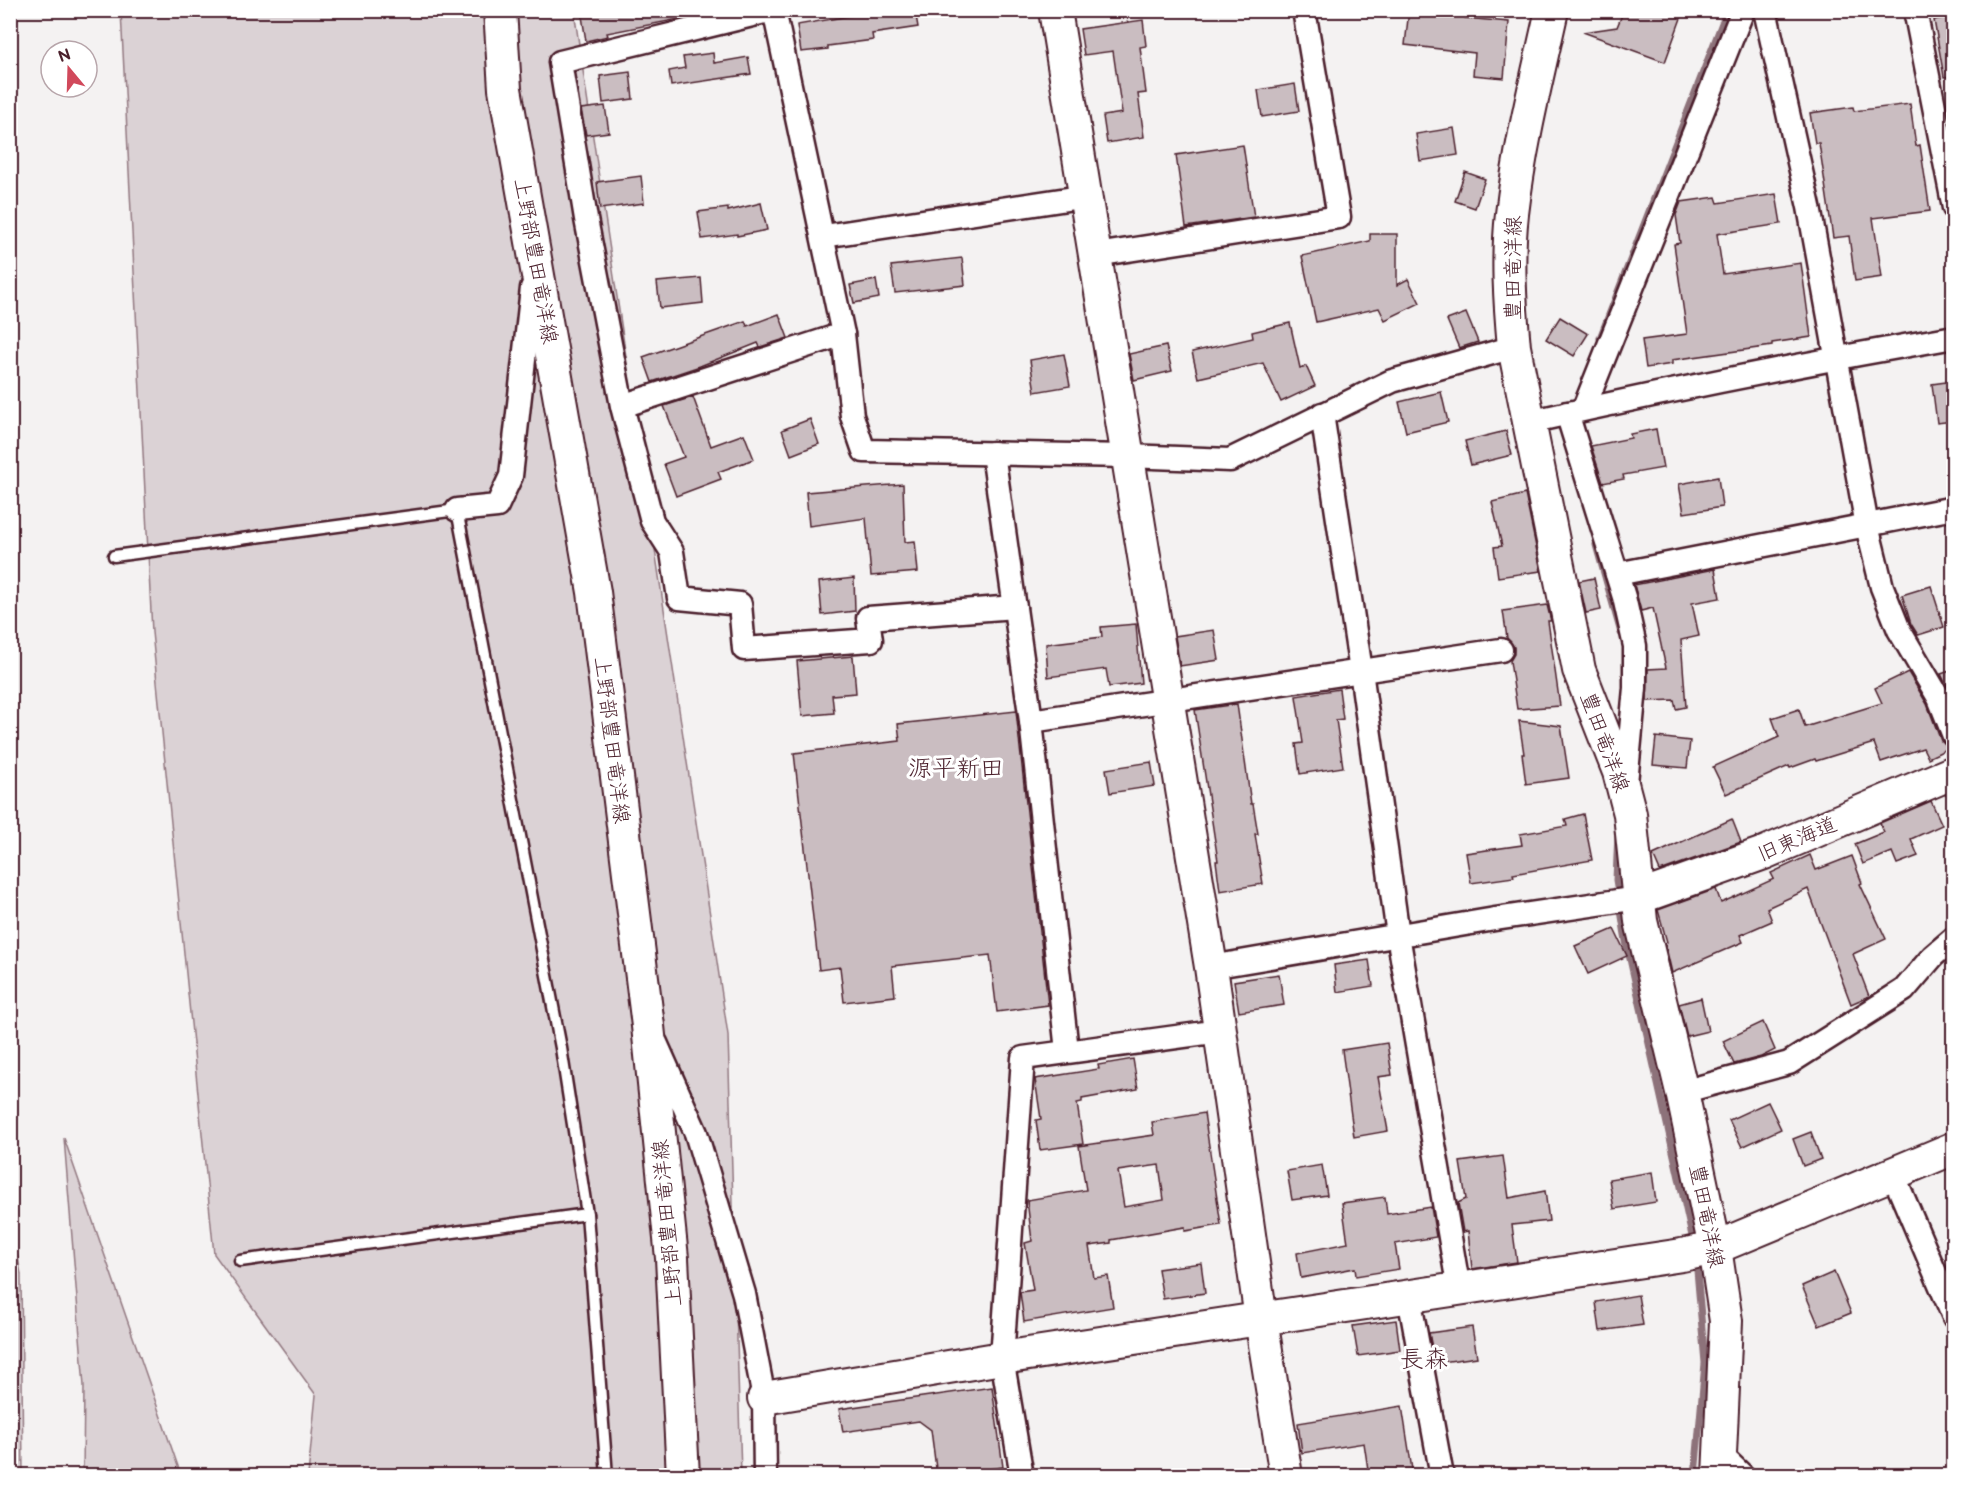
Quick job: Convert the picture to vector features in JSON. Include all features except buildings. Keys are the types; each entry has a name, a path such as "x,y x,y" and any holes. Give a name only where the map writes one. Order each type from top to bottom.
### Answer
{"street":[{"name":"上野部豊田竜洋線","path":"500,10 505,89 594,592 648,1026 672,1258 683,1476"},
{"path":"1015,607 868,618 871,640 744,649 740,604 679,598 672,552 652,520 622,406 586,219 560,62 774,10 824,236 843,334 852,416 864,451 1230,460 1392,381 1514,347"},
{"path":"1055,10 1211,967 1261,1319 1286,1476"},
{"path":"1096,255 1339,217 1304,10"},
{"name":"豊田竜洋線","path":"1552,10 1522,148 1512,215 1509,295 1514,347 1579,670 1619,772 1630,814 1641,921 1682,1092 1715,1248 1726,1321 1728,1469"},
{"path":"1625,796 1635,688 1635,646 1575,411 1743,10"},
{"path":"1765,10 1809,207 1835,358 1881,587 1899,630 1939,698 1953,736"},
{"path":"1915,10 1953,207"},
{"path":"824,236 1087,196"},
{"path":"457,510 497,506 511,477 531,310 535,253"},
{"path":"622,406 843,334"},
{"path":"1529,422 1835,358 1953,337"},
{"path":"1322,414 1398,935 1459,1290"},
{"path":"993,453 1031,721 1067,1051"},
{"path":"1617,574 1953,508"},
{"path":"1031,721 1501,650"},
{"name":"旧東海道","path":"1638,898 1764,853 1953,772"},
{"path":"1211,967 1638,898"},
{"path":"1682,1092 1789,1063 1904,990 1933,956 1953,938"},
{"path":"648,1026 696,1133 723,1217 744,1294 764,1398 765,1476"},
{"path":"1022,1476 1002,1358 1023,1058 1220,1031"},
{"path":"764,1398 1002,1358 1682,1255 1715,1248 1953,1148"},
{"path":"1893,1174 1953,1317"},
{"path":"1409,1297 1442,1476"}],"lane":[{"path":"114,556 457,510 561,1048 587,1214 607,1476"},
{"path":"240,1261 587,1214"}],"shaded area":[{"path":"121,11 574,11 728,1035 741,1475 308,1475 316,1395 214,1254 152,632"},
{"path":"64,1138 181,1475 83,1475 84,1386"},
{"path":"10,1217 21,1274 23,1476 10,1475"}],"waterway":[{"path":"1600,338 1727,10"},
{"path":"1596,545 1621,633"},
{"path":"1618,832 1616,880 1626,941 1694,1245"},
{"path":"1695,1476 1705,1363 1696,1259"}],"district":[{"name":"源平新田","path":"956,768"},
{"name":"長森","path":"1424,1359"}]}
